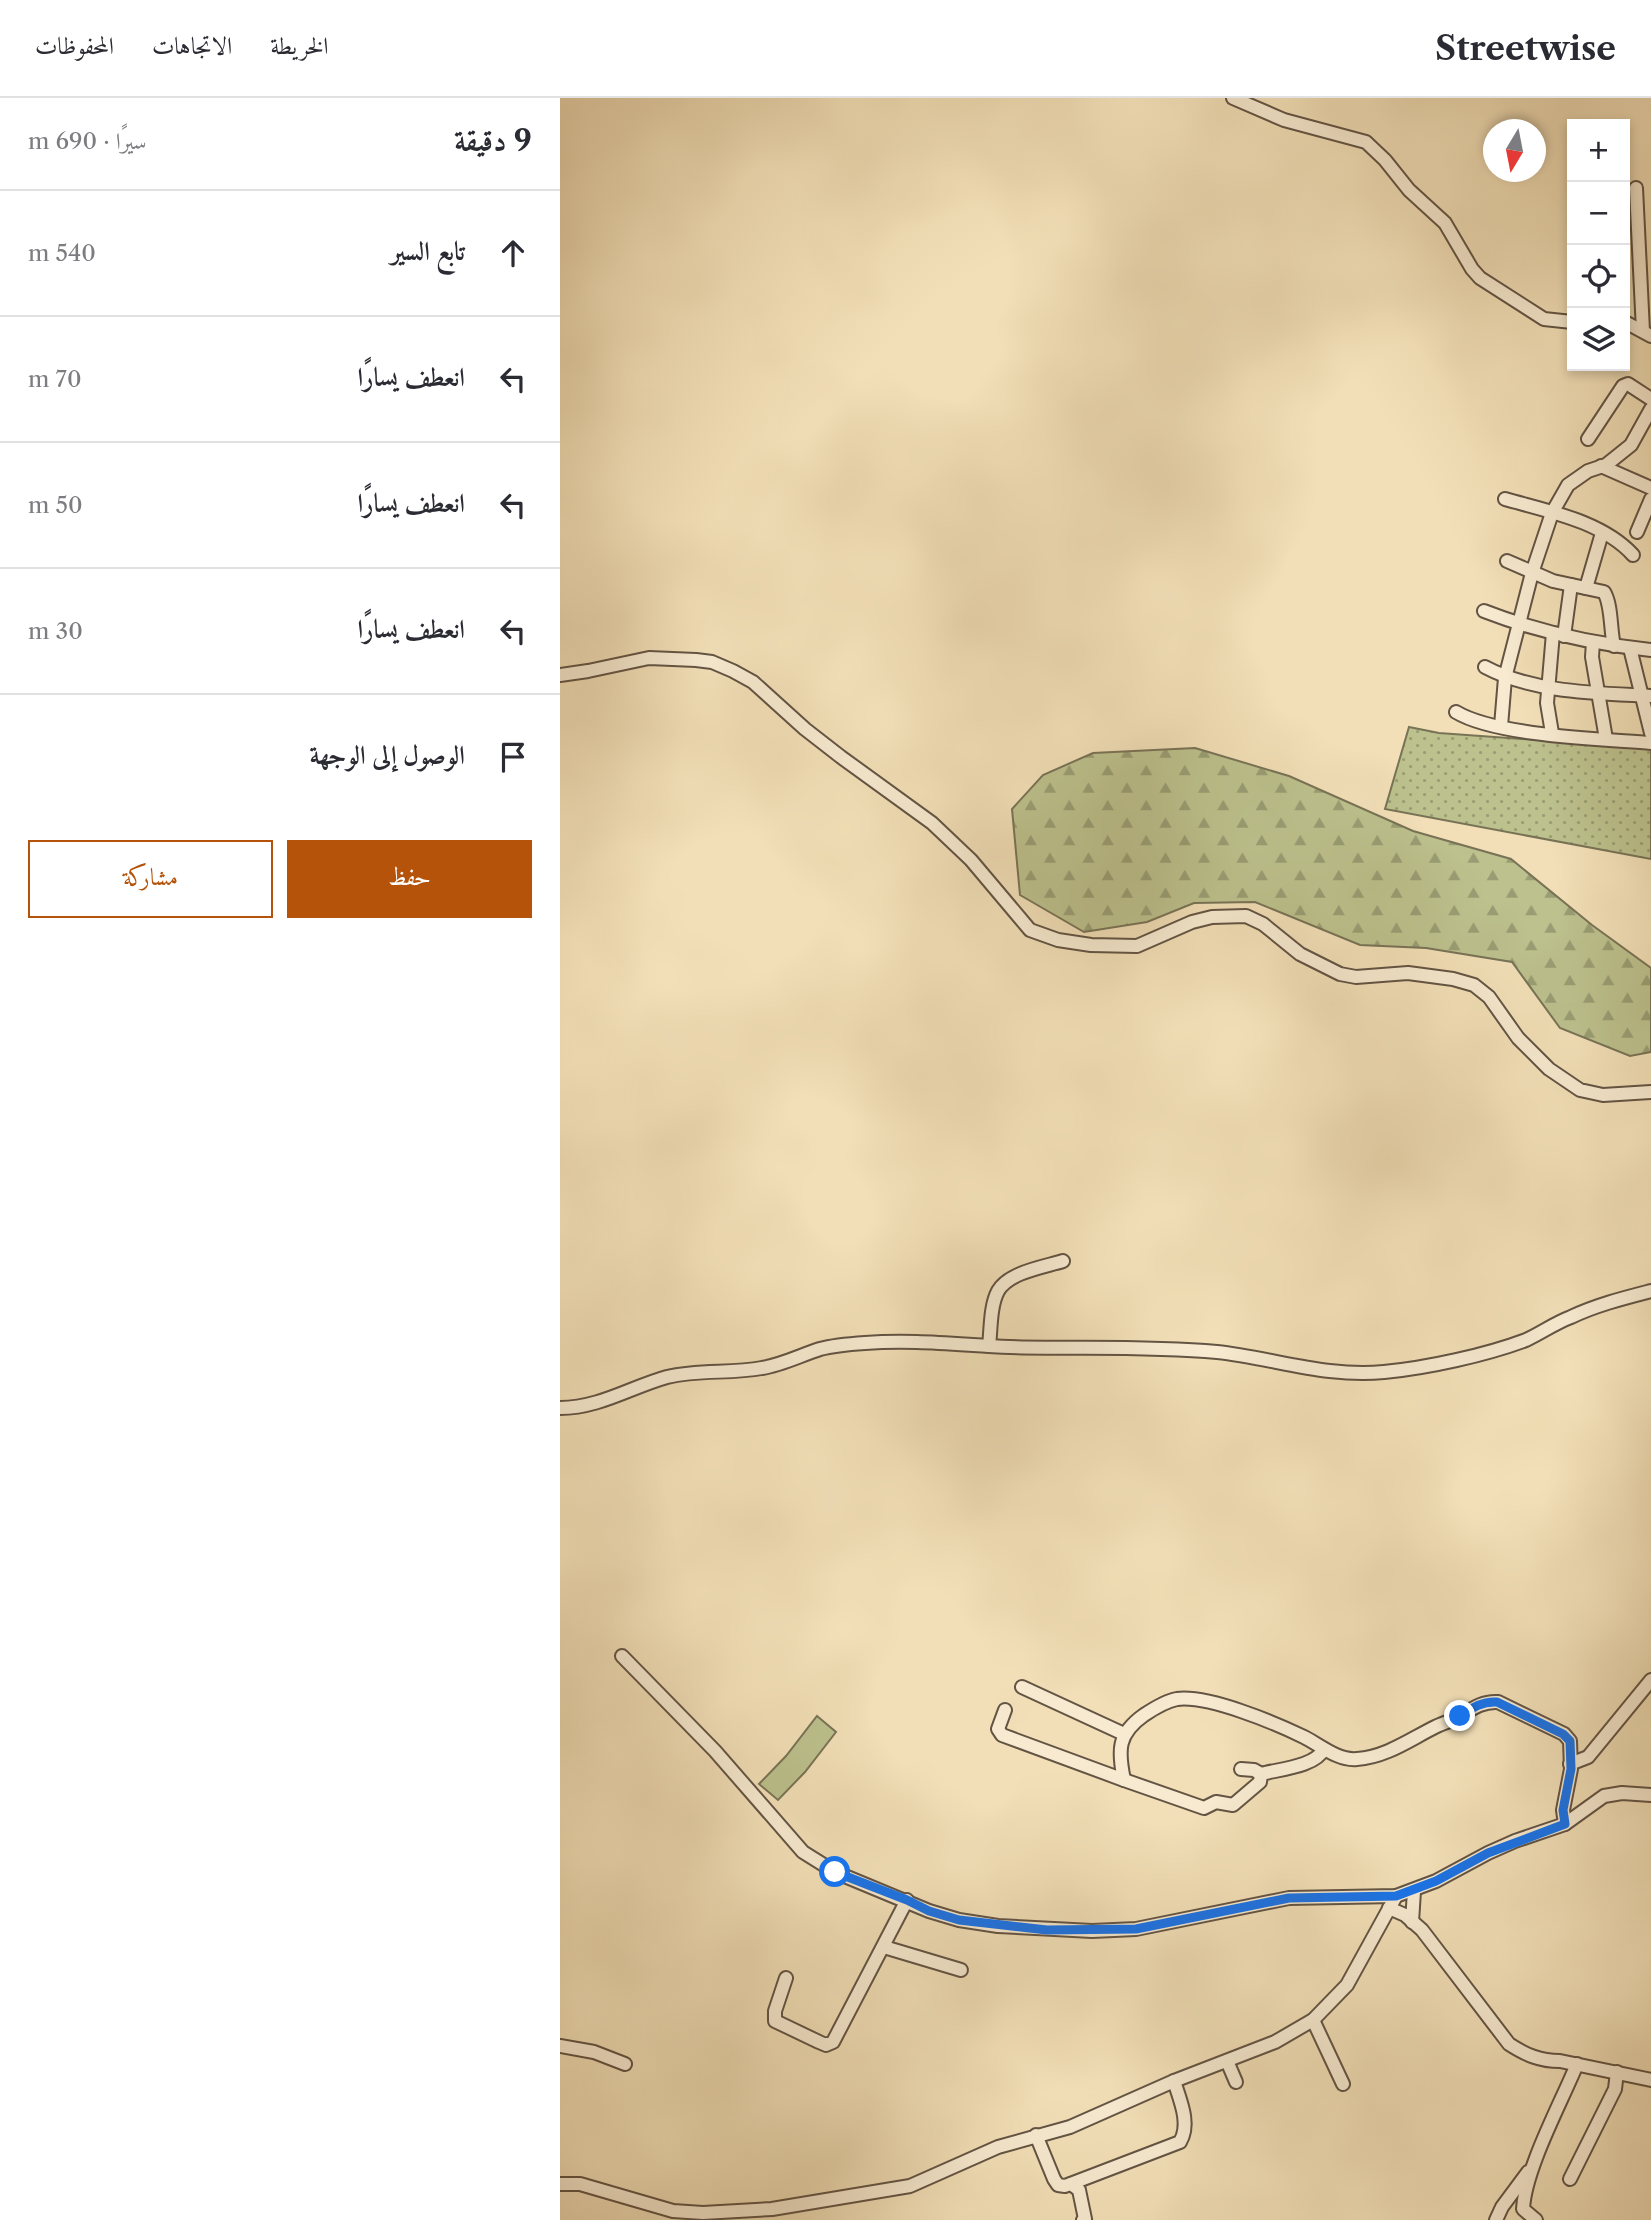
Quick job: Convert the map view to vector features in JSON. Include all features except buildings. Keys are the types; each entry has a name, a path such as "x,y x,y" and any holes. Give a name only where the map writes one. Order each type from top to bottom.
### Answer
{"street":[{"path":"1233,98 1284,120 1366,142 1385,160 1406,187 1445,223 1480,278 1544,319 1567,321"},
{"path":"1636,188 1638,256 1647,334"},
{"path":"1630,325 1647,334"},
{"path":"1588,439 1623,386 1628,384 1651,399"},
{"path":"1501,726 1504,678 1532,573 1552,513 1568,485 1578,476 1612,461 1630,445 1651,409"},
{"path":"1601,466 1649,485"},
{"path":"1505,499 1552,513 1602,533 1633,555"},
{"path":"1637,532 1651,499"},
{"path":"1586,588 1602,533"},
{"path":"1507,561 1532,573 1604,592 1610,602 1610,627 1614,646"},
{"path":"1552,733 1547,703 1548,687 1558,634 1572,585"},
{"path":"1484,611 1520,625 1558,634 1614,646 1651,650"},
{"path":"1593,642 1592,657 1606,739"},
{"path":"1630,648 1647,696 1651,733"},
{"path":"560,675 649,658 712,662 733,671 753,682 805,729 932,822 971,860 1030,930 1058,940 1091,945 1138,946 1192,922 1212,917 1246,916 1263,924 1300,954 1340,974 1365,977 1408,973 1453,979 1474,985 1489,996 1518,1038 1549,1069 1580,1090 1604,1095 1651,1092"},
{"path":"1485,667 1504,678 1548,687 1647,696"},
{"path":"1456,712 1469,719 1501,726 1651,743"},
{"path":"989,1346 999,1289 1015,1277 1063,1261"},
{"path":"560,1408 596,1403 684,1373 758,1369 823,1348 890,1341 989,1346 1131,1346 1220,1353 1334,1372 1383,1373 1451,1360 1527,1339 1604,1304 1651,1292"},
{"path":"622,1656 715,1751 803,1852 835,1872 929,1911 959,1920 1035,1929 1092,1931 1136,1929 1289,1898 1392,1902 1488,1853 1565,1824 1595,1801 1613,1793 1651,1795"},
{"path":"1570,1764 1588,1757 1651,1680"},
{"path":"1023,1687 1124,1734"},
{"path":"1124,1780 1119,1755 1124,1734 1142,1717 1176,1699 1195,1700 1239,1711 1353,1760 1384,1753 1457,1718 1475,1706 1490,1701 1563,1734 1570,1741 1570,1764 1563,1810 1565,1824"},
{"path":"1005,1710 998,1723 1002,1735 1204,1808 1216,1802 1233,1805 1260,1782 1261,1774"},
{"path":"1241,1769 1254,1770 1261,1774 1307,1762 1321,1756 1324,1749"},
{"path":"1412,1922 1414,1891"},
{"path":"786,1978 775,2011 775,2021 826,2045 833,2042 848,2018 907,1900"},
{"path":"1392,1902 1422,1930 1509,2044 1545,2061 1577,2064 1651,2080"},
{"path":"560,2184 580,2184 673,2211 703,2213 772,2209 910,2186 998,2147 1070,2127 1174,2081 1276,2042 1313,2020 1348,1985 1392,1902"},
{"path":"884,1947 961,1970"},
{"path":"1313,2020 1343,2084"},
{"path":"560,2046 594,2052 625,2064"},
{"path":"1227,2061 1236,2082"},
{"path":"1536,2220 1523,2209 1524,2195 1533,2167 1577,2064"},
{"path":"1570,2179 1615,2089 1617,2072"},
{"path":"1036,2135 1058,2185 1071,2184 1180,2142 1185,2133 1185,2119 1174,2081"},
{"path":"1496,2220 1502,2207 1533,2167"},
{"path":"1071,2184 1079,2190 1085,2219 1083,2220"}],"green space":[{"path":"1409,727 1439,733 1651,748 1651,859 1385,809"},
{"path":"1195,748 1289,776 1413,831 1511,859 1592,925 1651,968 1651,1052 1630,1056 1560,1028 1512,962 1426,948 1360,945 1255,902 1194,903 1147,922 1084,932 1020,895 1012,809 1043,775 1093,753"},
{"path":"817,1716 836,1732 805,1772 778,1800 759,1784 786,1756"}],"route":[{"path":"835,1872 929,1911 959,1920 1047,1930 1136,1929 1289,1898 1396,1896 1436,1881 1515,1841 1565,1824 1563,1810 1571,1769 1570,1741 1563,1734 1497,1702 1490,1701 1475,1706 1460,1716"}]}
